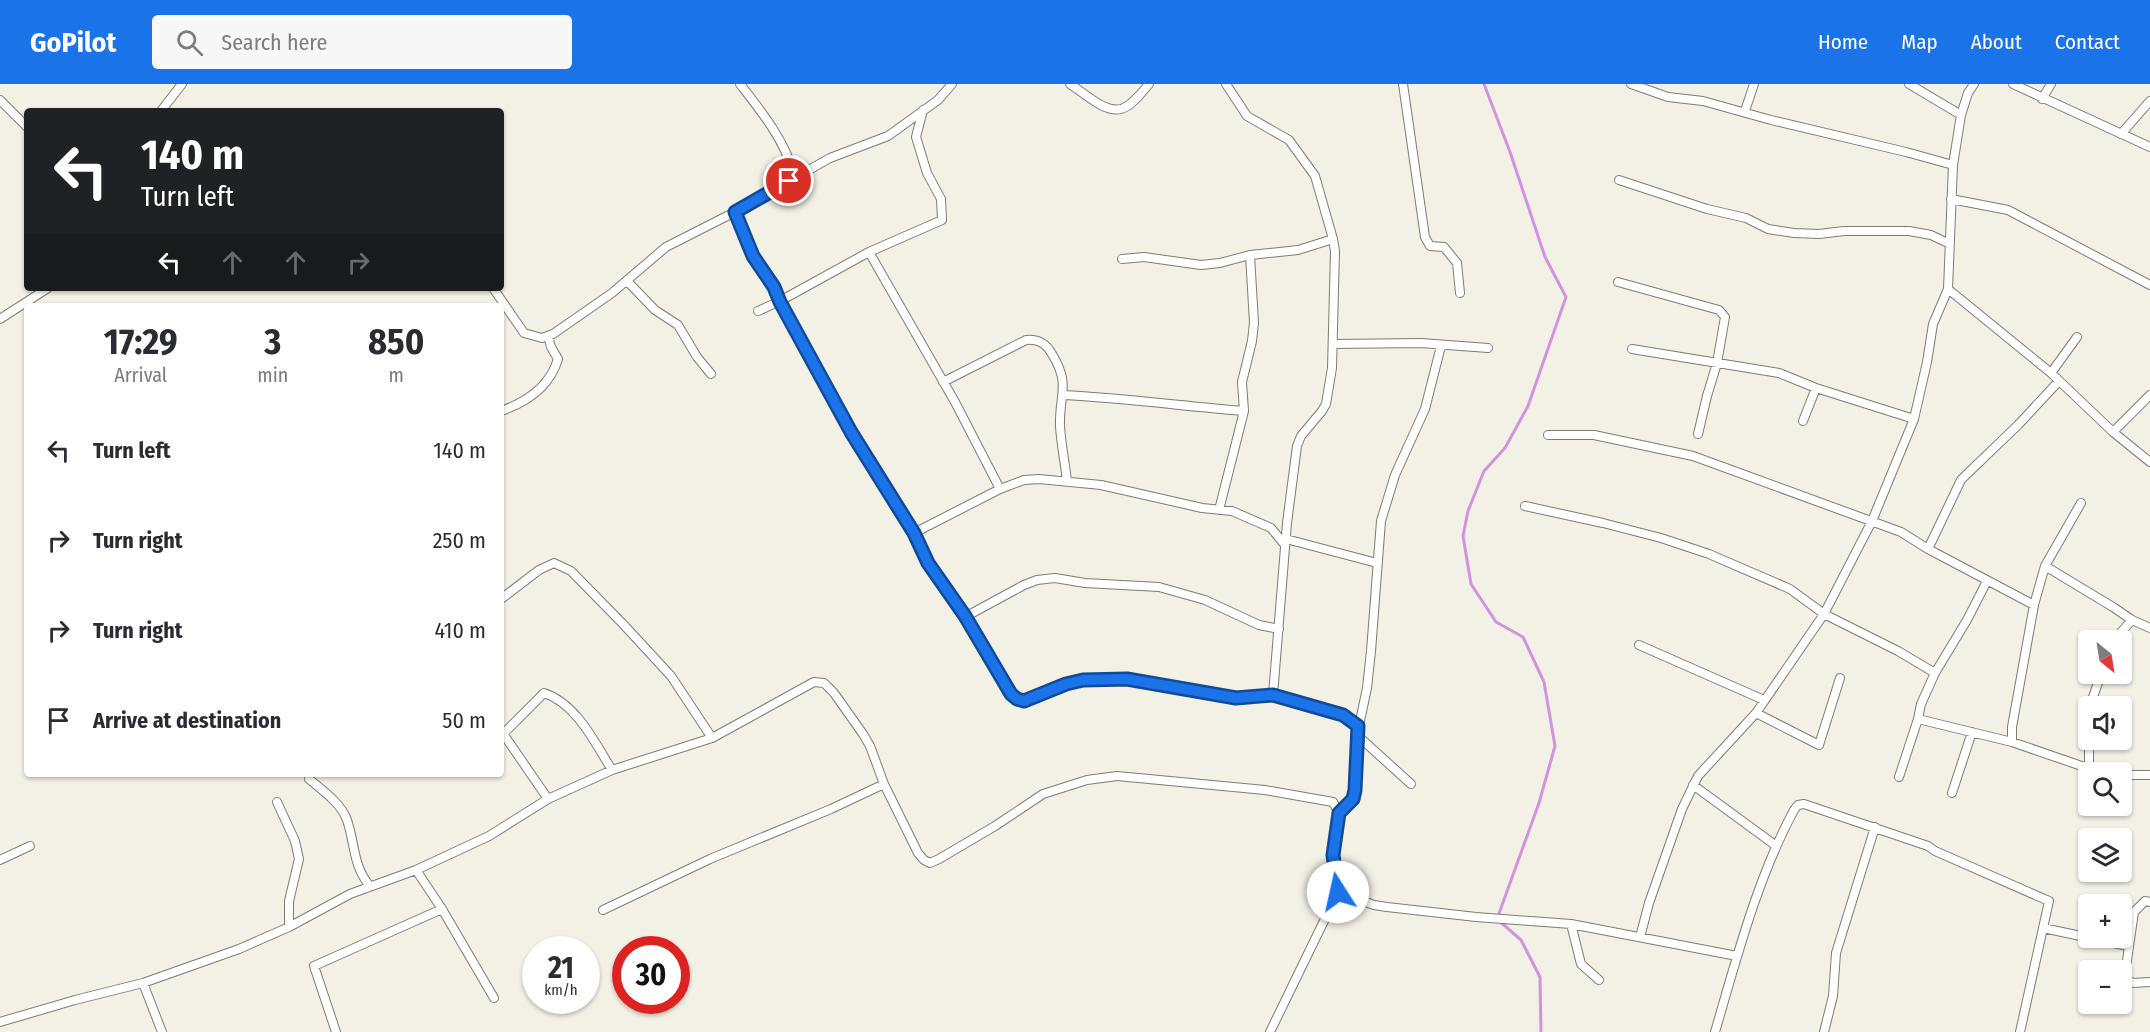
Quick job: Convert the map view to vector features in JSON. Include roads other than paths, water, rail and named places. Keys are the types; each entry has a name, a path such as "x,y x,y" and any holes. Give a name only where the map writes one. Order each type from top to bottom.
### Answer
{"street":[{"path":"163,108 182,84"},
{"path":"740,84 767,119 786,149 793,171 789,181"},
{"path":"504,303 524,333 542,338 548,336 627,281 666,247 735,212 830,158 888,136 938,100 952,84"},
{"path":"1070,84 1107,108 1120,109 1134,100 1149,84"},
{"path":"1227,84 1247,116 1289,140 1315,176 1335,251 1332,368 1326,404 1301,436 1297,446 1285,542 1273,695"},
{"path":"1403,84 1425,237 1430,246 1443,247 1457,263 1460,293"},
{"path":"1631,84 1668,97 1694,99 1745,111 1771,120 1953,165"},
{"path":"1745,111 1754,84"},
{"path":"1909,84 1961,115"},
{"path":"1640,938 1649,903 1682,809 1693,785 1707,765 1756,713 1824,614 1872,521 1914,419 1927,362 1932,324 1948,290 1953,165 1961,115 1968,93 1974,84"},
{"path":"2013,84 2150,147"},
{"path":"2042,99 2051,84"},
{"path":"0,100 24,124"},
{"path":"2121,134 2150,101"},
{"path":"758,311 780,302 869,252 942,220 940,199 927,173 916,137 923,111"},
{"path":"793,171 807,170"},
{"path":"1619,180 1707,209 1746,218 1768,229 1819,234 1844,231 1909,231 1931,235 1950,244"},
{"path":"1951,199 2008,210 2150,285"},
{"path":"735,212 753,256 774,287 851,432 914,533 928,563 965,616 1011,694 1017,699 1024,701 1066,684 1083,680 1127,679 1236,698 1273,695 1343,715 1358,726"},
{"path":"1122,259 1162,258 1201,265 1220,263 1250,255 1298,250 1333,239"},
{"path":"869,252 943,382 1000,489"},
{"path":"1219,510 1244,411 1242,382 1254,323 1250,255"},
{"path":"627,281 655,310 678,325 697,357 711,374"},
{"path":"1618,282 1719,310 1725,317 1717,363 1698,434"},
{"path":"1948,290 2051,373 2113,432 2150,462"},
{"path":"33,303 45,291"},
{"path":"0,319 24,307"},
{"path":"504,410 528,399 552,375 558,359 548,336"},
{"path":"2051,373 2077,337"},
{"path":"943,382 1026,340 1034,339 1042,342 1060,367 1063,377 1060,428 1067,482"},
{"path":"1333,344 1421,343 1488,348"},
{"path":"1339,813 1353,799 1358,726 1371,651 1381,521 1395,475 1425,409 1441,346"},
{"path":"1632,349 1779,374 1914,419"},
{"path":"1928,549 1961,480 2018,425 2058,381"},
{"path":"1803,421 1816,388"},
{"path":"1063,394 1136,399 1178,406 1244,411"},
{"path":"2113,432 2150,394"},
{"path":"1548,435 1594,435 1693,456 1900,532 2034,605"},
{"path":"914,533 1000,489 1024,480 1039,479 1101,485 1232,511 1271,528 1285,542 1377,563"},
{"path":"2013,742 2012,727 2034,605 2045,566 2081,503"},
{"path":"1525,506 1661,538 1709,554 1790,589 1824,614 1898,651 1935,673"},
{"path":"1271,528 1287,524"},
{"path":"504,597 539,570 554,563 571,571 671,676 712,738"},
{"path":"2045,566 2132,620 2150,628"},
{"path":"965,616 1024,585 1037,580 1056,578 1085,583 1160,587 1204,600 1260,625 1279,628"},
{"path":"1899,777 1921,704 1935,673 1987,581"},
{"path":"2123,630 2132,620"},
{"path":"1639,645 1764,700"},
{"path":"1756,713 1819,746 1840,678"},
{"path":"0,1022 143,983 239,949 289,927 350,894 416,870 489,836 548,799 612,770 712,738 801,687 814,682 824,683 834,693 864,734 884,784 918,853 924,860 930,862 995,826 1043,794 1087,780 1117,777 1265,790 1333,802 1339,813 1333,855 1338,892 1269,1032"},
{"path":"504,732 544,693 556,696 582,723 612,770"},
{"path":"1918,719 2013,742 2078,764"},
{"path":"1952,793 1972,732"},
{"path":"1357,735 1411,784"},
{"path":"504,737 548,799"},
{"path":"2132,775 2150,775"},
{"path":"309,778 335,801 347,819 362,877 370,886"},
{"path":"603,910 710,859 831,809 884,784"},
{"path":"1693,785 1775,844"},
{"path":"277,802 296,841 299,859 289,901 289,927"},
{"path":"1715,1032 1737,956 1775,844 1794,810 1798,805 1804,804 1928,846 1990,877 2049,901 2020,1032"},
{"path":"1824,1032 1833,996 1836,953 1875,827"},
{"path":"0,860 30,846"},
{"path":"416,870 442,909 494,998"},
{"path":"1338,892 1374,905 1476,917 1571,924 1737,956"},
{"path":"2132,923 2134,912 2145,901 2150,902"},
{"path":"336,1032 314,966 442,909"},
{"path":"1571,924 1581,964 1599,980"},
{"path":"2043,928 2078,935"},
{"path":"2128,948 2126,979 2133,983 2150,982"},
{"path":"143,983 162,1032"}],"waterway":[{"path":"1484,84 1510,152 1545,257 1566,297 1528,406 1505,448 1484,471 1468,511 1463,536 1471,584 1496,622 1523,637 1544,682 1555,746 1539,803 1497,919 1521,940 1540,977 1541,1032"}]}
